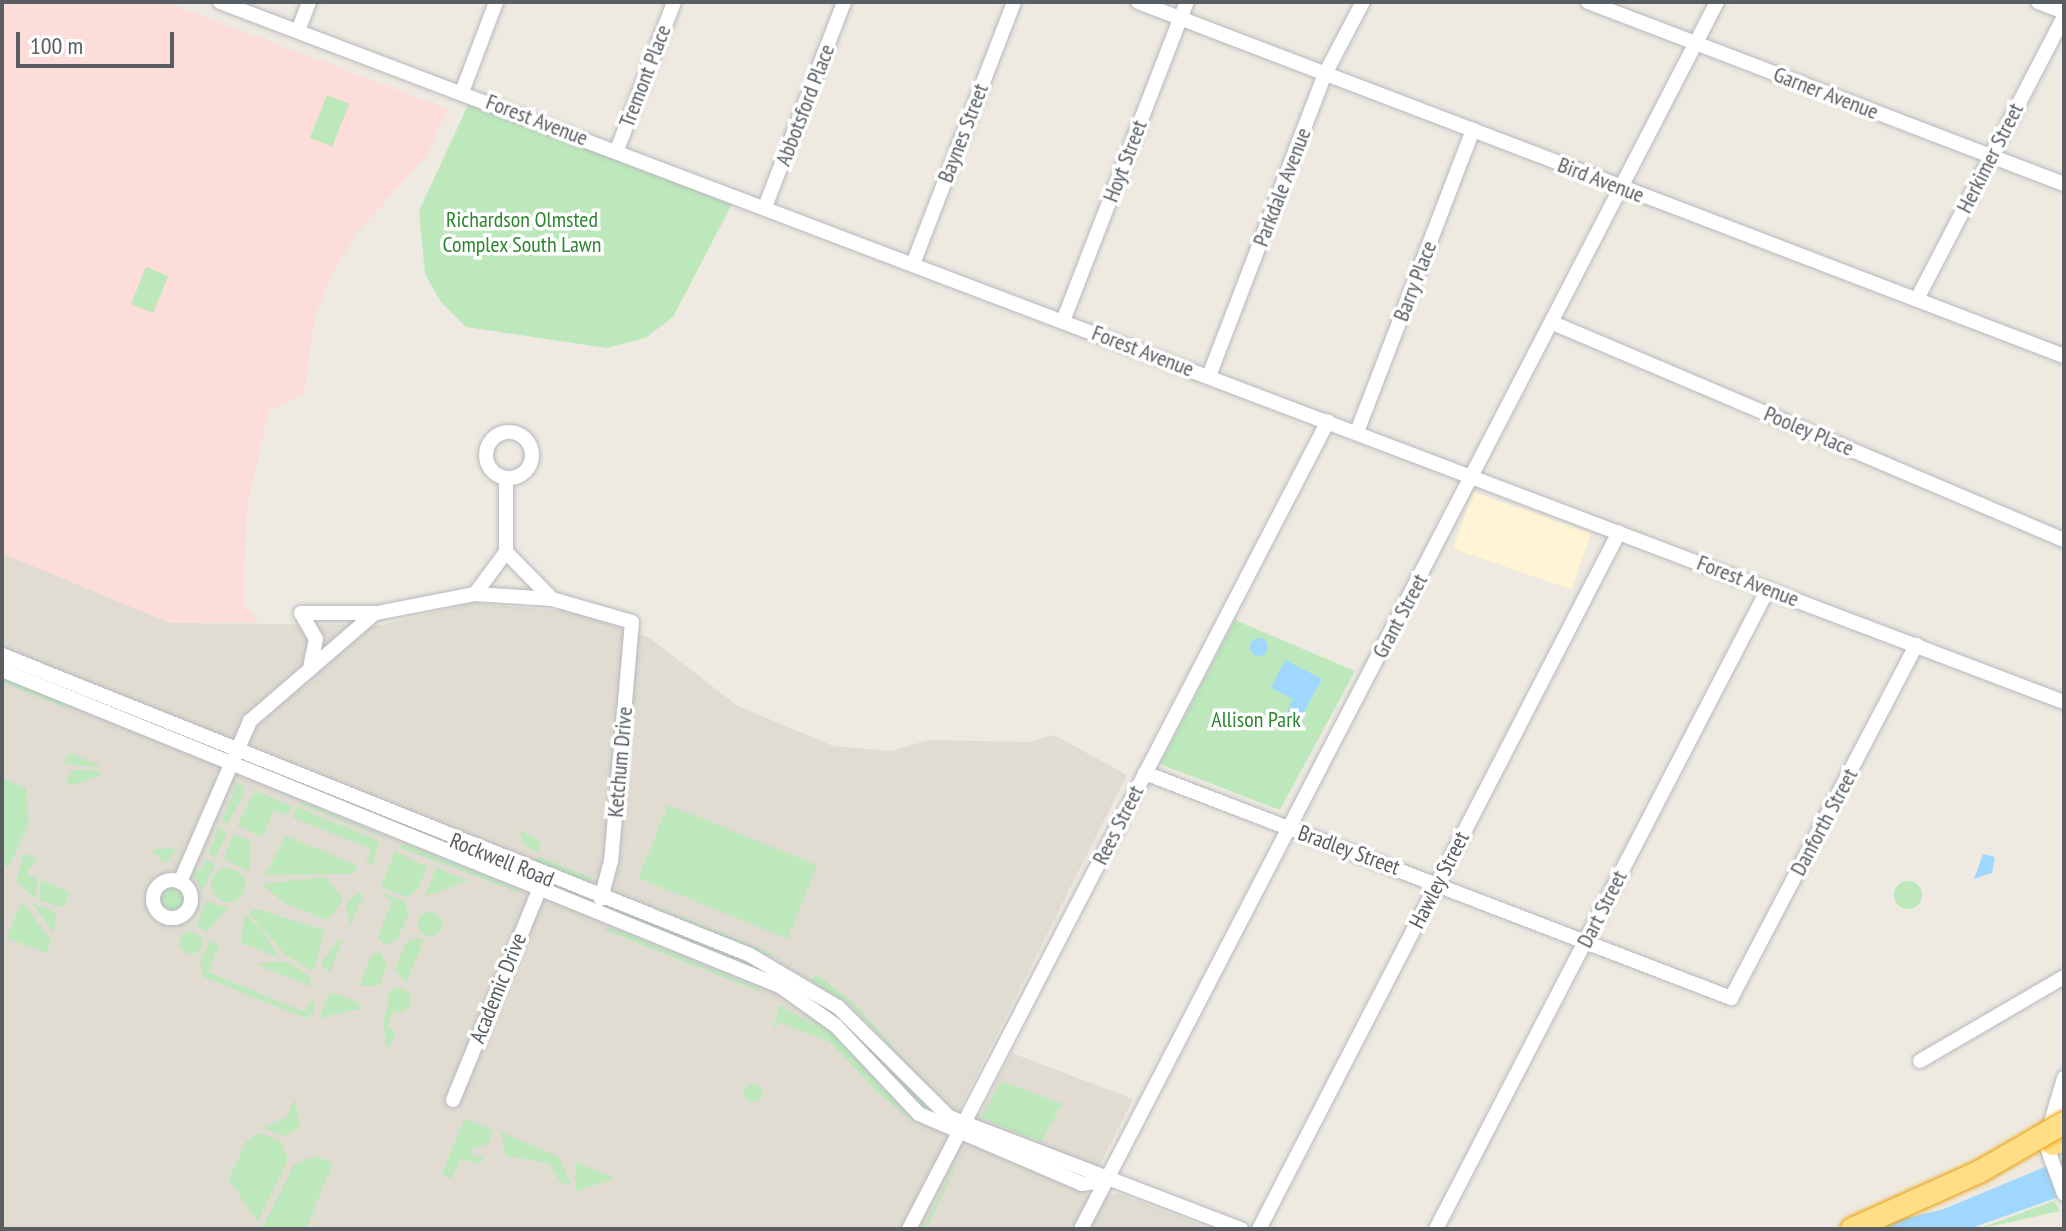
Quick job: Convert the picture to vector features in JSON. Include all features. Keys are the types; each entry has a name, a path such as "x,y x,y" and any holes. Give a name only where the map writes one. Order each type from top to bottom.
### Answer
{"highway":[{"path":"1852,1229 2058,1136"},
{"path":"1884,1229 1975,1192 2058,1136"}],"street":[{"name":"Forest Avenue","path":"220,2 2064,701"},
{"path":"298,31 309,2"},
{"path":"462,92 496,2"},
{"name":"Tremont Place","path":"617,150 674,2"},
{"name":"Abbotsford Place","path":"765,207 844,2"},
{"name":"Baynes Street","path":"913,264 1014,2"},
{"name":"Bird Avenue","path":"1138,2 2064,356"},
{"name":"Hoyt Street","path":"1063,321 1187,2"},
{"name":"Parkdale Avenue","path":"1209,376 1325,74 1363,2"},
{"name":"Garner Avenue","path":"1588,2 2064,184"},
{"name":"Grant Street","path":"1081,1229 1717,2"},
{"path":"2038,2 2064,14"},
{"name":"Herkimer Street","path":"1917,299 2064,14"},
{"name":"Barry Place","path":"1357,432 1473,130"},
{"name":"Pooley Place","path":"1553,323 2064,540"},
{"name":"Rees Street","path":"909,1229 1328,421"},
{"path":"475,594 506,552 506,478"},
{"name":"Hawley Street","path":"1259,1229 1619,532"},
{"path":"506,552 552,599"},
{"name":"Dart Street","path":"1436,1229 1768,589"},
{"path":"311,664 316,639 301,613 377,613 475,594 552,599"},
{"name":"Ketchum Drive","path":"552,599 632,622 611,861 601,899"},
{"path":"180,882 232,759 260,708 377,613"},
{"name":"Danforth Street","path":"1731,998 1916,645"},
{"name":"Rockwell Road","path":"2,655 232,759"},
{"name":"Rockwell Road","path":"2,670 541,883 789,991 836,1026 885,1086 960,1129"},
{"name":"Bradley Street","path":"1145,773 1731,998"},
{"name":"Rockwell Road","path":"541,883 601,899 786,973 838,1007 927,1101 960,1129"},
{"name":"Academic Drive","path":"453,1100 541,883"},
{"path":"1920,1061 2064,977"},
{"path":"2064,1078 2050,1112 2058,1136 2064,1194"},
{"path":"960,1129 1241,1229"}],"shaded area":[{"path":"2,2 165,2 448,109 427,155 357,233 332,274 315,316 304,395 269,410 247,507 244,604 259,622 170,623 2,553"},
{"path":"1473,492 1591,533 1572,589 1453,549"},
{"path":"2,553 170,623 382,625 472,603 574,612 648,637 738,706 833,746 891,751 929,740 1030,742 1054,735 1127,775 960,1108 979,1115 1012,1053 1133,1099 1085,1195 1120,1194 1211,1229 2,1229"}],"green space":[{"path":"327,95 349,104 332,147 310,138"},
{"name":"Richardson Olmsted Complex South Lawn","path":"469,103 732,204 673,317 645,338 607,348 466,327 441,302 425,274 419,211"},
{"path":"146,267 168,276 153,313 131,304"},
{"name":"Allison Park","path":"1235,620 1355,671 1280,810 1160,764"},
{"path":"2,676 65,702 67,708 2,682"},
{"path":"69,753 99,765 99,767 64,764"},
{"path":"72,770 99,771 102,775 74,785 66,783"},
{"path":"2,778 26,788 29,824 8,868 2,862"},
{"path":"228,780 243,786 244,795 227,824 222,821 236,786"},
{"path":"255,791 292,806 288,815 274,810 263,837 237,826"},
{"path":"300,804 377,833 385,838"},
{"path":"668,805 817,865 788,939 638,878"},
{"path":"296,807 379,841 373,866 366,862 371,849 292,817"},
{"path":"219,827 227,834 215,857 208,854"},
{"path":"520,830 541,842 538,853 523,844"},
{"path":"234,834 250,841 249,871 224,859"},
{"path":"285,836 357,865 354,874 265,875"},
{"path":"406,844 519,890 398,847"},
{"path":"173,848 176,850 165,863 150,850"},
{"path":"395,851 427,867 417,891 406,897 381,887"},
{"path":"24,854 38,858 26,873 37,879 36,899 16,881"},
{"path":"537,856 591,878 597,884 535,866"},
{"path":"206,859 215,865 202,891 191,869 201,871"},
{"path":"228,868 240,873 245,885 240,897 228,902 216,897 211,885 216,873"},
{"path":"436,868 468,881 425,896"},
{"path":"325,877 343,899 328,920 284,903 262,884"},
{"path":"40,880 70,892 64,907 40,901"},
{"path":"1908,881 1918,885 1922,895 1918,905 1908,909 1898,905 1894,895 1898,885"},
{"path":"170,886 186,898 175,913 159,901"},
{"path":"379,891 404,901 409,913 397,940 384,945 378,937 392,901"},
{"path":"357,893 363,895 350,926 346,904"},
{"path":"623,893 775,955 772,957"},
{"path":"22,901 51,940 47,953 6,938"},
{"path":"206,901 228,908 206,932 197,925"},
{"path":"32,903 57,913 54,932 53,932"},
{"path":"256,909 324,930 314,971 286,955 249,913"},
{"path":"622,909 733,954 765,973 615,913"},
{"path":"430,912 441,919 442,924 435,935 430,936 419,929 418,924 425,913"},
{"path":"245,914 262,930 279,957 241,943"},
{"path":"609,927 759,988 760,992 605,930"},
{"path":"191,932 199,935 202,943 199,951 191,954 183,951 180,943 183,935"},
{"path":"417,938 424,940 406,983 395,970 406,942"},
{"path":"338,940 342,941 330,972 321,964"},
{"path":"210,941 219,945 208,972 304,1012 315,996 314,1013 305,1018 204,977 200,963"},
{"path":"381,952 387,965 379,986 359,985 372,954"},
{"path":"286,961 309,976 313,987 256,964"},
{"path":"816,974 855,1004 934,1093 852,1006 810,980"},
{"path":"399,988 407,992 411,1000 407,1008 399,1012 391,1008 387,1000 391,992"},
{"path":"330,992 360,1003 359,1009 319,1018"},
{"path":"802,994 814,998 857,1030 945,1122 915,1105 841,1023"},
{"path":"780,1005 812,1024 832,1043 780,1022 773,1029"},
{"path":"796,1005 829,1029 914,1122 879,1094"},
{"path":"388,1007 394,1010 387,1028 396,1032 387,1052 383,1019"},
{"path":"1001,1081 1062,1104 1041,1142 981,1118"},
{"path":"749,1084 757,1084 762,1093 760,1100 749,1102 744,1097 744,1089"},
{"path":"295,1099 300,1128 284,1136 263,1128 286,1118"},
{"path":"465,1118 494,1131 488,1144 472,1148 473,1156 483,1156 481,1164 461,1159 451,1179 442,1174"},
{"path":"501,1132 558,1156 571,1184 561,1183 549,1163 506,1156"},
{"path":"261,1133 281,1142 288,1160 257,1222 229,1179 247,1140"},
{"path":"315,1156 333,1163 306,1228 262,1229 294,1165"},
{"path":"575,1162 613,1177 614,1178 576,1192"},
{"path":"956,1168 926,1229 922,1229 953,1170"},
{"path":"2054,1201 2060,1211 1978,1229"}],"water":[{"path":"1259,638 1268,647 1259,656 1250,647"},
{"path":"1285,660 1322,679 1299,721 1286,714 1293,699 1271,688"},
{"path":"1983,854 1995,857 1992,873 1974,879"},
{"path":"2064,1159 2064,1195 1969,1229 1859,1229 1941,1210"}]}
